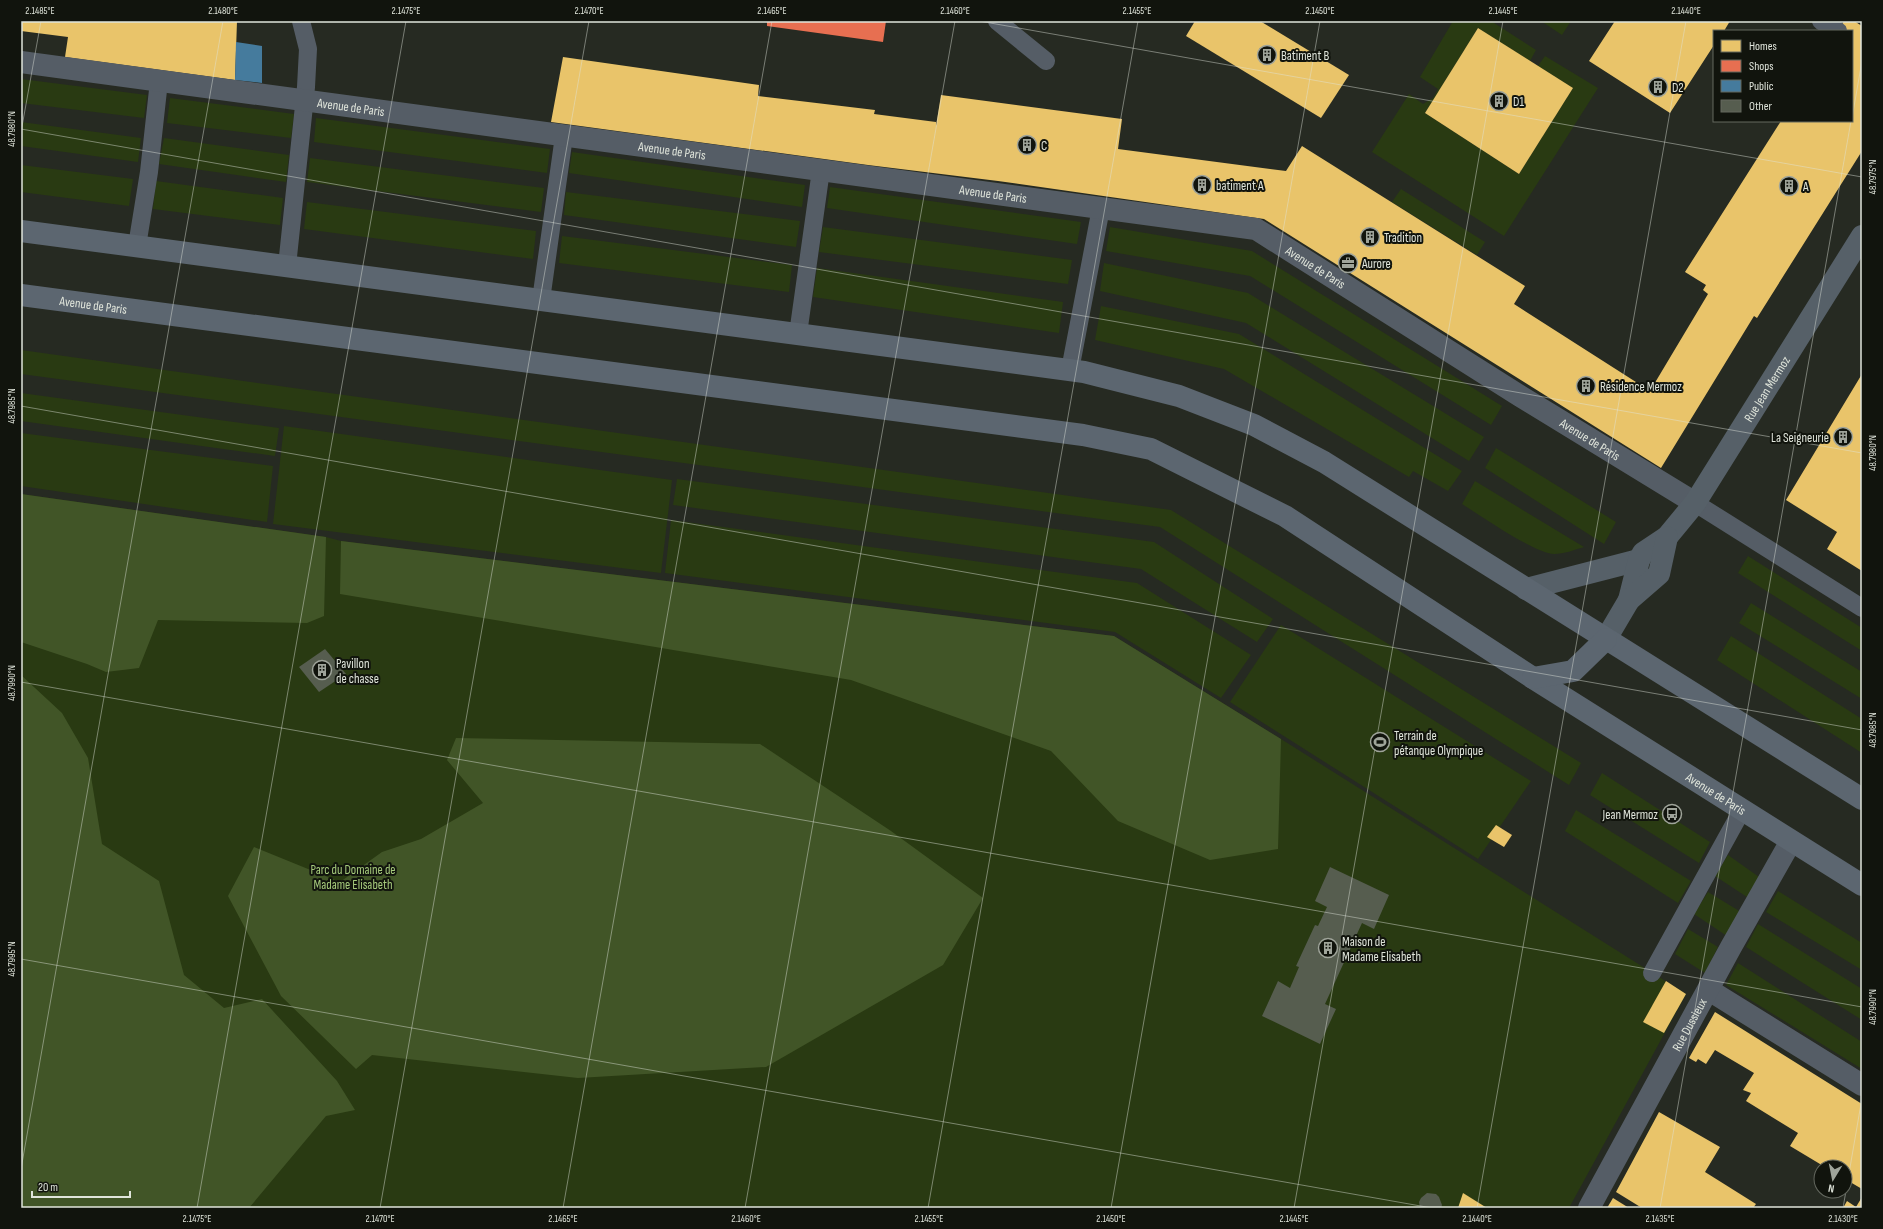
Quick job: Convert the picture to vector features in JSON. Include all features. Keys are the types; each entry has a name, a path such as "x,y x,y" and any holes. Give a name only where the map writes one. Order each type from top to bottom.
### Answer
{"main road":[{"path":"21,231 1070,370 1084,372 1179,396 1254,425 1324,462 1862,799"},
{"name":"Avenue de Paris","path":"21,295 1075,434 1151,449 1285,516 1533,678 1862,886"},
{"path":"1533,678 1574,670 1606,639"},
{"path":"1570,701 1606,639"}],"street":[{"name":"Avenue de Paris","path":"21,62 1256,229 1513,392 1695,503"},
{"name":"Rue Jean Mermoz","path":"1606,639 1629,600 1639,560 1643,553 1666,537 1695,503 1862,236"},
{"name":"Rue Jean Mermoz","path":"1629,600 1659,574 1666,537"},
{"path":"1526,589 1639,560"},
{"name":"Rue Dussieux","path":"1590,1208 1791,841"},
{"path":"1709,990 1862,1085"}],"lane":[{"path":"287,266 305,100 308,49 301,21"},
{"path":"997,21 1046,61"},
{"path":"1821,21 1836,30"},
{"path":"137,246 159,81"},
{"path":"541,300 564,136"},
{"path":"798,334 821,170"},
{"path":"1070,370 1101,208"},
{"name":"Avenue de Paris","path":"1695,503 1862,608"},
{"path":"1652,973 1742,810"}],"green space":[{"path":"1453,21 1491,21 1536,50 1530,61 1478,28 1425,113 1519,174 1573,88 1538,66 1545,56 1598,88 1504,236 1372,152 1409,94 1423,104 1433,98 1438,89 1420,77"},
{"path":"1541,21 1571,21 1562,35"},
{"path":"21,79 147,95 144,118 21,103"},
{"path":"170,98 294,114 291,138 167,123"},
{"path":"316,118 550,149 547,173 314,142"},
{"path":"21,122 141,138 138,162 21,146"},
{"path":"164,138 289,155 286,182 159,164"},
{"path":"572,152 805,185 802,207 569,173"},
{"path":"310,158 544,188 541,212 307,182"},
{"path":"21,165 133,179 129,206 21,192"},
{"path":"156,181 283,198 280,225 153,209"},
{"path":"830,187 1081,222 1077,244 827,208"},
{"path":"1401,189 1485,242 1477,255 1392,202"},
{"path":"566,192 800,221 796,247 564,215"},
{"path":"307,202 536,231 533,259 304,229"},
{"path":"823,227 1072,260 1068,284 819,252"},
{"path":"1110,227 1252,251 1502,406 1491,425 1250,276 1106,251"},
{"path":"562,236 792,265 789,292 559,263"},
{"path":"1104,263 1248,293 1484,437 1469,461 1246,323 1100,291"},
{"path":"817,268 1063,302 1059,333 813,297"},
{"path":"1101,306 1239,334 1462,471 1448,491 1413,471 1409,477 1224,369 1095,340"},
{"path":"21,350 1171,510 1581,763 1569,785 1160,527 21,374"},
{"path":"21,393 279,428 275,456 21,421"},
{"path":"284,426 672,480 661,573 273,524"},
{"path":"21,433 273,466 267,522 21,486"},
{"path":"1496,448 1616,522 1604,544 1485,468"},
{"path":"677,479 1154,542 1273,619 1257,642 1141,569 673,505"},
{"path":"1475,481 1584,547 1565,553 1554,554 1545,552 1521,541 1462,504"},
{"name":"Parc du Domaine de Madame Elisabeth","path":"21,494 326,537 341,541 1114,636 1281,739 1686,994 1569,1208 21,1208"},
{"path":"21,494 326,537 324,616 307,623 158,620 139,668 106,672 87,664 21,642"},
{"path":"671,520 1137,583 1251,655 1221,698 1115,632 665,573"},
{"path":"341,541 1114,636 1281,739 1278,849 1210,860 1118,821 1051,751 851,680 340,594"},
{"path":"1748,556 1862,628 1862,651 1738,573"},
{"path":"1751,603 1862,672 1862,699 1739,623"},
{"name":"Terrain de pétanque Olympique","path":"1281,625 1531,781 1478,859 1230,702"},
{"path":"1731,636 1862,719 1862,753 1717,660"},
{"path":"21,675 62,713 88,758 102,844 159,881 184,975 224,1008 262,999 337,1081 355,1110 326,1116 249,1208 21,1208"},
{"path":"456,738 760,744 891,831 983,898 943,965 766,1067 578,1078 372,1055 356,1069 281,996 228,896 254,847 340,882 382,852 421,839 483,803 447,760"},
{"path":"1602,773 1710,842 1699,863 1590,795"},
{"path":"1576,810 1691,881 1678,903 1565,831"},
{"path":"1728,855 1759,877 1747,897 1715,876"},
{"path":"1778,891 1862,943 1862,970 1766,912"},
{"path":"1708,892 1741,912 1727,936 1694,914"},
{"path":"1758,924 1862,989 1862,1020 1746,947"},
{"path":"1688,929 1718,947 1705,973 1675,954"},
{"path":"1738,963 1862,1042 1862,1069 1726,985"}],"building: Homes":[{"path":"21,21 237,21 235,80 65,57 68,37 21,31"},
{"name":"Batiment B","path":"1195,21 1260,21 1349,75 1321,118 1186,36"},
{"name":"D2","path":"1615,21 1730,21 1725,30 1713,30 1713,47 1670,113 1589,61"},
{"path":"1844,21 1854,21 1862,26 1862,151 1757,318 1754,316 1661,468 1264,219 998,181 551,122 563,57 759,85 758,96 875,110 874,114 936,122 936,126 941,95 1122,119 1118,149 1286,171 1302,146 1525,286 1514,304 1650,391 1708,294 1703,290 1706,285 1685,272 1780,122 1853,122 1853,30 1839,30"},
{"name":"D1","path":"1478,28 1573,88 1519,174 1425,113"},
{"name":"La Seigneurie","path":"1862,374 1862,571 1827,549 1837,532 1786,500"},
{"path":"1496,825 1512,835 1504,847 1487,837"},
{"path":"1666,981 1686,994 1664,1033 1643,1022"},
{"path":"1715,1012 1862,1104 1862,1189 1853,1184 1853,1159 1813,1160 1790,1146 1798,1133 1746,1101 1751,1093 1743,1090 1754,1073 1715,1050 1706,1064 1698,1059 1696,1062 1689,1058"},
{"path":"1659,1112 1720,1147 1705,1172 1756,1204 1753,1208 1642,1208 1616,1192"},
{"path":"1463,1193 1487,1208 1458,1208"},
{"path":"1862,1197 1862,1208 1843,1208 1847,1201 1856,1207"},
{"path":"1613,1198 1629,1208 1607,1208"}],"building: Shops":[{"path":"767,21 886,21 883,42 767,26"}],"building: Public":[{"path":"236,42 262,46 262,83 235,80"}],"building: Other":[{"name":"Pavillon de chasse","path":"325,649 346,674 319,692 299,667"},
{"name":"Maison de Madame Elisabeth","path":"1330,867 1389,895 1374,929 1362,923 1325,1004 1336,1009 1320,1044 1262,1016 1278,981 1290,988 1299,967 1296,966 1315,925 1318,926 1327,907 1315,901"},
{"path":"1427,1193 1436,1194 1439,1197 1442,1205 1441,1208 1420,1208 1419,1202"}],"place":[{"name":"Batiment B","path":"1267,55"},
{"name":"D2","path":"1658,87"},
{"name":"D1","path":"1499,101"},
{"name":"C","path":"1027,145"},
{"name":"batiment A","path":"1202,185"},
{"name":"A","path":"1789,186"},
{"name":"Tradition","path":"1370,237"},
{"name":"Aurore","path":"1348,263"},
{"name":"Résidence Mermoz","path":"1586,386"},
{"name":"La Seigneurie","path":"1843,437"},
{"name":"Pavillon de chasse","path":"322,670"},
{"name":"Terrain de pétanque Olympique","path":"1380,742"},
{"name":"Jean Mermoz","path":"1672,814"},
{"name":"Maison de Madame Elisabeth","path":"1328,948"}]}
